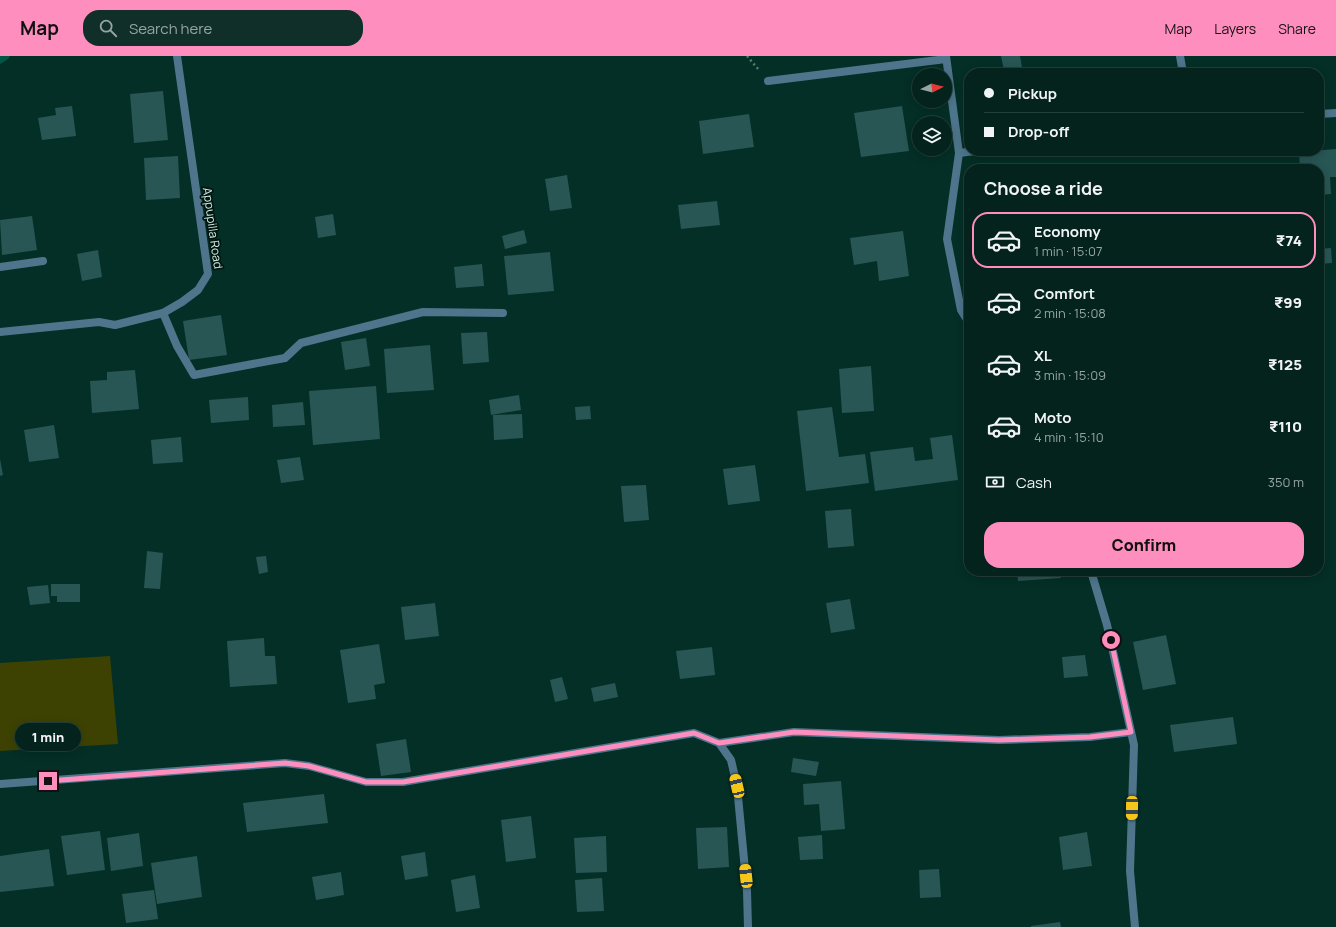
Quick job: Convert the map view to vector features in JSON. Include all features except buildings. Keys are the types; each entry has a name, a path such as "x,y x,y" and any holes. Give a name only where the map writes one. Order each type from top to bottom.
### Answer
{"street":[{"name":"Appupilla Road","path":"0,332 99,322 115,325 163,313 182,302 198,290 208,274 177,56"},
{"path":"1180,56 1182,68"},
{"path":"768,81 946,57 959,153 947,239 961,310 964,315"},
{"path":"1324,113 1336,112"},
{"path":"959,153 964,152"},
{"path":"0,267 43,261"},
{"path":"163,313 177,346 194,375 285,358 301,343 423,312 503,313"},
{"path":"1092,576 1107,625 1134,745 1130,871 1135,927"},
{"path":"0,784 285,763 309,766 366,782 403,782 694,733 719,743 794,732 999,740 1090,737 1131,732"},
{"path":"719,743 731,760 737,786 747,891 748,927"}],"green space":[{"path":"110,656 118,744 0,751 0,663"}],"waterway":[{"path":"0,60 6,56"}],"route":[{"path":"48,781 285,763 309,766 366,782 403,782 694,733 719,743 794,732 999,740 1090,737 1131,732 1111,640"}]}
